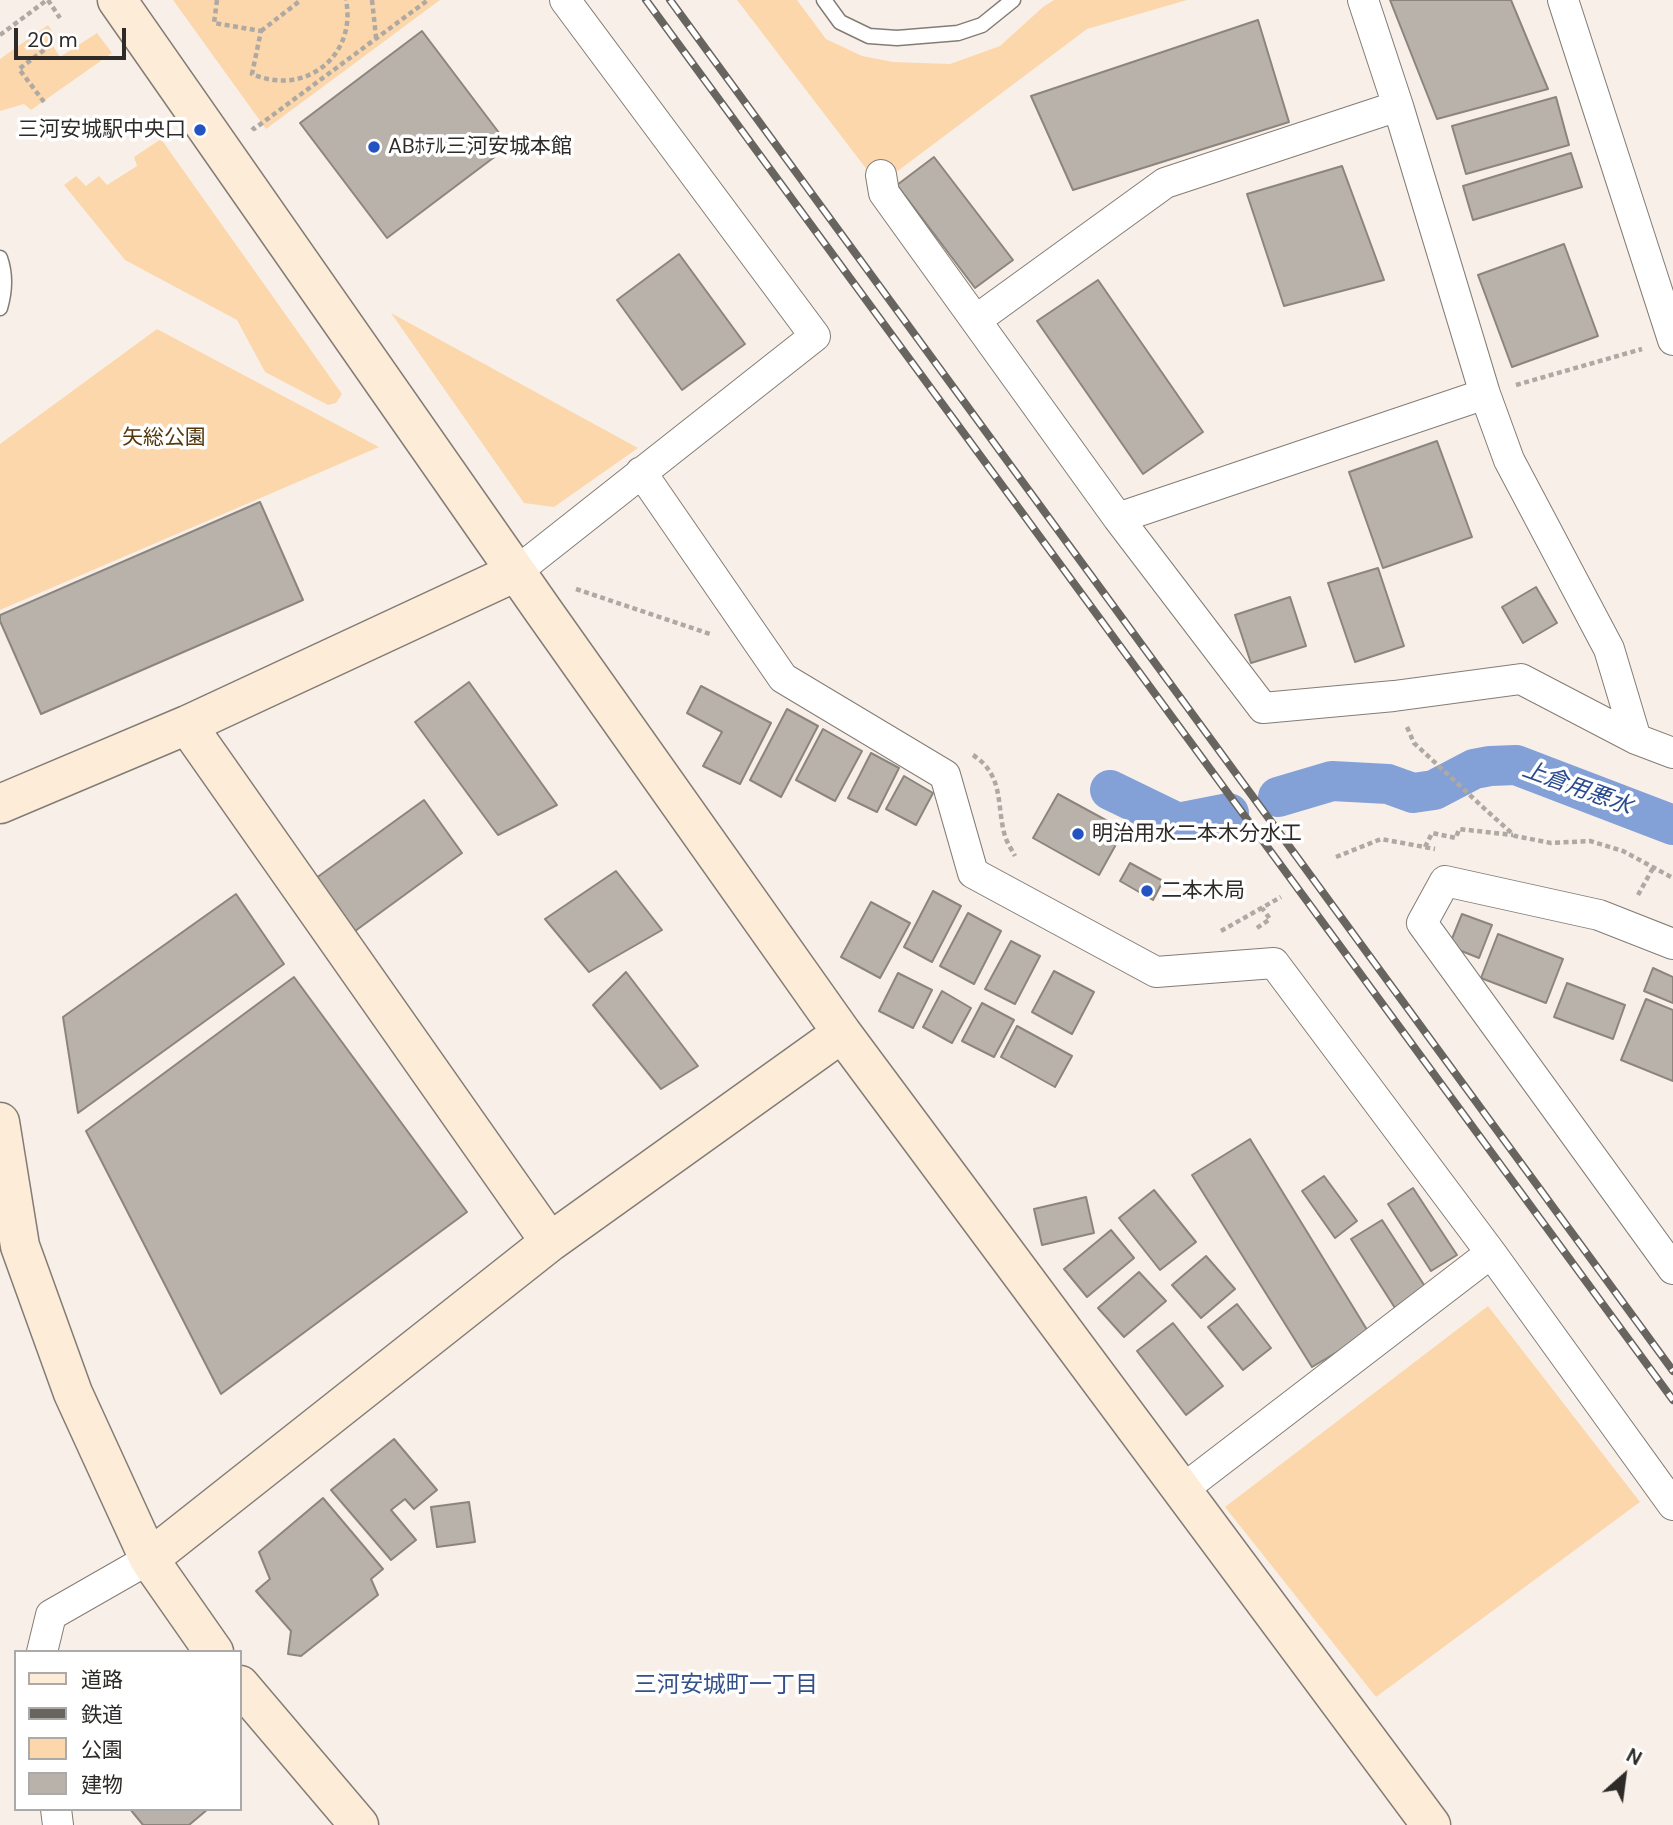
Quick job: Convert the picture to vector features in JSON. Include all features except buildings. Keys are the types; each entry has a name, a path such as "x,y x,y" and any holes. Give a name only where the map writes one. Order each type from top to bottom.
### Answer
{"street":[{"path":"117,0 842,1033 1431,1825"},
{"path":"0,804 187,725 516,572 815,336 565,0"},
{"path":"1363,0 1485,394 1509,460 1609,649 1636,739"},
{"path":"1563,0 1660,344"},
{"path":"976,320 1165,183 1398,106"},
{"path":"881,174 884,193 1118,518 1263,708 1394,696 1521,678 1636,739 1673,754"},
{"path":"1118,518 1485,394"},
{"path":"641,472 783,678 945,775 973,873 1156,972 1274,962 1491,1253 1673,1505"},
{"path":"187,725 550,1241"},
{"path":"1673,944 1599,915 1445,881 1422,923 1673,1269"},
{"path":"43,1650 51,1615 149,1559 550,1241 842,1033"},
{"path":"0,1122 20,1246 73,1393 149,1559 213,1650"},
{"path":"1182,1490 1491,1253"},
{"path":"242,1687 359,1825"}],"lane":[{"path":"824,0 840,22 869,36 897,38 958,33 982,25 1013,0"},
{"path":"0,258 4,270 5,294 0,308"}],"path":[{"path":"0,35 48,0 60,18"},
{"path":"217,0 214,23 261,31"},
{"path":"301,0 261,31 252,74 281,82 303,78 322,69 337,53 346,34 349,13 346,0"},
{"path":"372,0 376,37"},
{"path":"246,119 254,129 428,0"},
{"path":"44,102 19,69 52,44"},
{"path":"1485,394 1660,344"},
{"path":"1414,743 1515,835"},
{"path":"1336,857 1381,839 1424,847 1432,832 1455,838 1459,829 1515,835 1551,843 1590,841 1623,851 1673,878"},
{"path":"1638,896 1653,867"},
{"path":"1211,936 1281,897"},
{"path":"1254,930 1270,919 1262,908"}],"green space":[{"path":"173,0 440,0 266,129"},
{"path":"737,0 797,0 826,39 862,56 893,62 950,64 1000,46 1054,0 1187,0 1087,29 895,173 871,175"},
{"path":"48,25 54,34 48,38 60,57 97,33 112,53 31,110 24,104 0,111 0,59"},
{"path":"161,139 342,394 336,403 328,405 265,372 237,320 125,260 64,185 76,176 86,186 99,176 107,185 137,166 134,157"},
{"path":"391,313 638,448 554,507 524,503"},
{"name":"矢総公園","path":"157,329 379,447 0,610 0,444"},
{"path":"1488,1306 1640,1502 1376,1697 1225,1507"}],"waterway":[{"name":"上倉用悪水","path":"1278,797 1332,781 1388,784 1413,793 1434,790 1474,769 1516,765 1673,825"},
{"name":"上倉用悪水","path":"1110,790 1178,823 1229,813"}],"railway":[{"path":"646,0 1673,1400"},
{"path":"670,0 1673,1371"}],"place":[{"name":"三河安城駅中央口","path":"200,130"},
{"name":"ABﾎﾃﾙ三河安城本館","path":"374,147"},
{"name":"明治用水二本木分水工","path":"1078,834"},
{"name":"二本木局","path":"1147,891"}],"district":[{"name":"三河安城町一丁目","path":"726,1686"}]}
